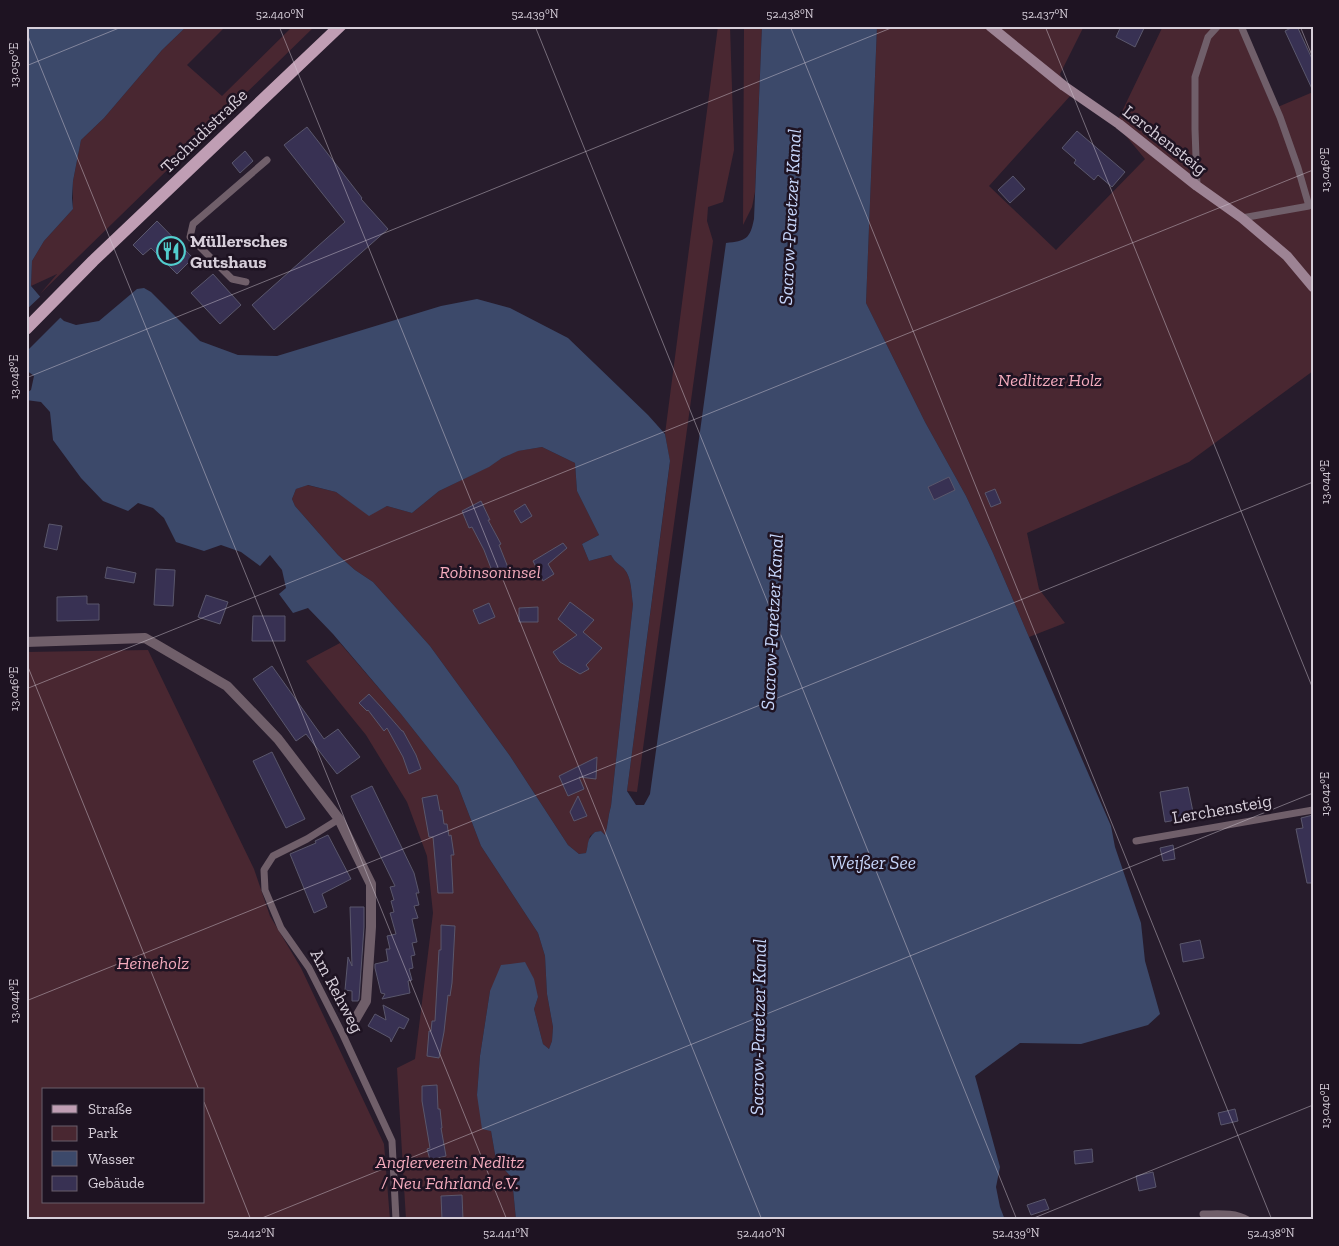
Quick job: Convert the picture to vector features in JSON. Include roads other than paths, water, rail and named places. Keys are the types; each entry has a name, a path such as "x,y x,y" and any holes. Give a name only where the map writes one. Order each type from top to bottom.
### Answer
{"main road":[{"name":"Tschudistraße","path":"26,330 93,261 340,26"}],"street":[{"name":"Lerchensteig","path":"990,26 1064,86 1119,124 1197,186 1242,218 1287,256 1313,287"},
{"name":"Am Rehweg","path":"26,642 145,638 227,686 278,739 339,818 371,884 371,927 366,1001 352,1025"}],"lane":[{"path":"1197,186 1195,78 1208,36 1218,26"},
{"path":"1241,26 1280,117 1298,168 1308,206 1242,218"},
{"path":"246,282 232,279 190,237 193,224 267,160"},
{"name":"Lerchensteig","path":"1136,840 1313,810"},
{"name":"Am Rehweg","path":"339,818 273,856 264,870 265,890 280,928 309,968 343,1035 392,1141 396,1220"},
{"path":"1203,1214 1230,1214 1243,1216 1248,1220"}],"water":[{"name":"Weißer See","path":"26,26 187,26 162,50 104,118 81,140 73,181 73,209 44,241 32,261 31,286 64,321 76,325 99,321 137,289 144,288 151,292 200,341 238,355 277,356 441,306 477,299 510,308 568,338 648,415 665,434 670,461 627,791 636,805 644,805 650,794 726,243 746,238 751,231 754,219 762,26 877,26 866,303 925,422 966,496 993,553 1111,826 1115,847 1141,923 1145,961 1160,1014 1148,1025 1081,1044 1020,1043 975,1076 1000,1167 996,1187 1005,1220 516,1220 512,1178 496,1160 491,1131 482,1129 477,1095 480,1056 490,991 501,965 525,962 534,979 538,997 534,1009 543,1044 549,1049 552,1041 553,1027 547,994 545,956 538,933 481,846 458,786 401,714 333,634 308,608 293,613 279,594 286,588 282,570 270,555 260,566 241,552 221,545 204,551 176,542 164,518 153,508 138,503 128,511 103,501 81,478 53,440 50,412 41,402 26,400 26,393 31,390 34,376 26,370","holes":["542,447 575,463 577,491 599,535 582,544 589,561 611,555 625,570 628,574 633,604 611,806 606,831 605,835 601,831 595,832 589,840 586,853 579,854 568,845 510,756 430,646 373,582 338,555 295,506 292,499 296,489 308,485 336,492 369,516 387,506 412,513 439,491 518,451"]}],"place":[{"name":"Müllersches Gutshaus","path":"171,251"}],"water label":[{"name":"Sacrow-Paretzer Kanal","path":"790,217"},
{"name":"Sacrow-Paretzer Kanal","path":"772,622"},
{"name":"Sacrow-Paretzer Kanal","path":"758,1027"}],"park label":[{"name":"Nedlitzer Holz","path":"1050,380"},
{"name":"Robinsoninsel","path":"490,572"},
{"name":"Heineholz","path":"153,963"},
{"name":"Anglerverein Nedlitz / Neu Fahrland e.V.","path":"450,1172"}]}
